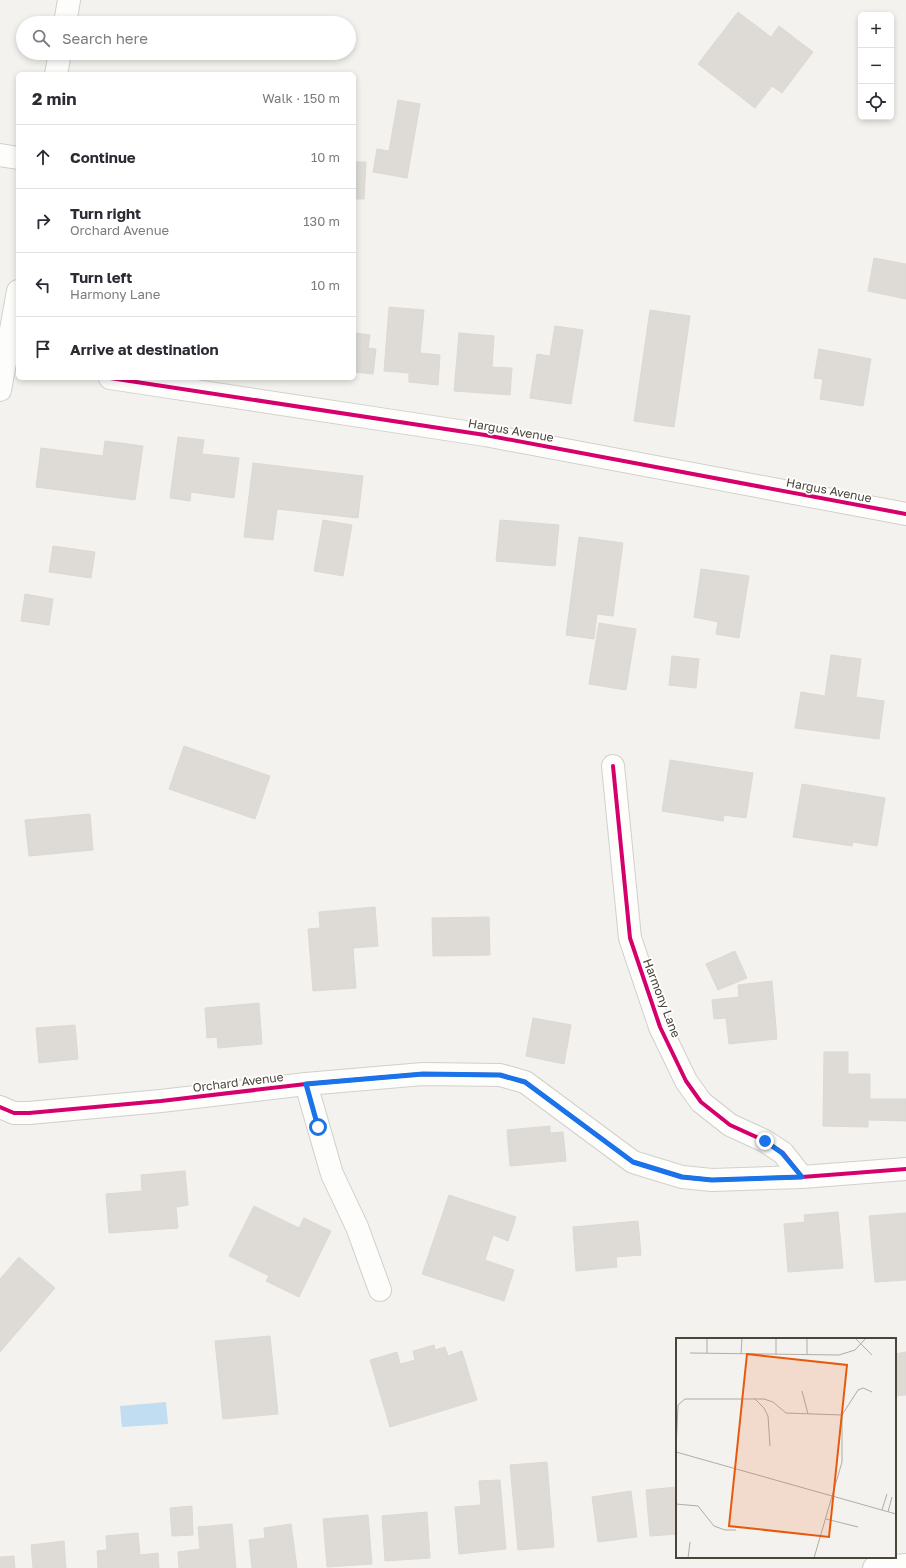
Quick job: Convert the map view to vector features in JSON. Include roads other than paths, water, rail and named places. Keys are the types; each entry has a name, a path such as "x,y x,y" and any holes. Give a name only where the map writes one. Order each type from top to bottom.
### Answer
{"street":[{"path":"66,16 69,0"},
{"path":"56,72 59,60"},
{"path":"0,155 16,158"},
{"path":"0,390 8,363 16,305"},
{"name":"Hargus Avenue","path":"123,380 485,435 906,514"},
{"name":"Harmony Lane","path":"613,766 630,938 660,1027 686,1081 701,1102 730,1125 765,1141 782,1153 802,1177"},
{"name":"Orchard Avenue","path":"0,1107 14,1113 29,1113 161,1101 306,1084 423,1074 500,1075 525,1082 633,1162 682,1177 712,1180 802,1177 906,1168"},
{"path":"306,1084 332,1174 357,1227 380,1290"},
{"path":"874,1568 906,1565"}],"water":[{"path":"166,1402 168,1424 122,1427 120,1406"}]}
